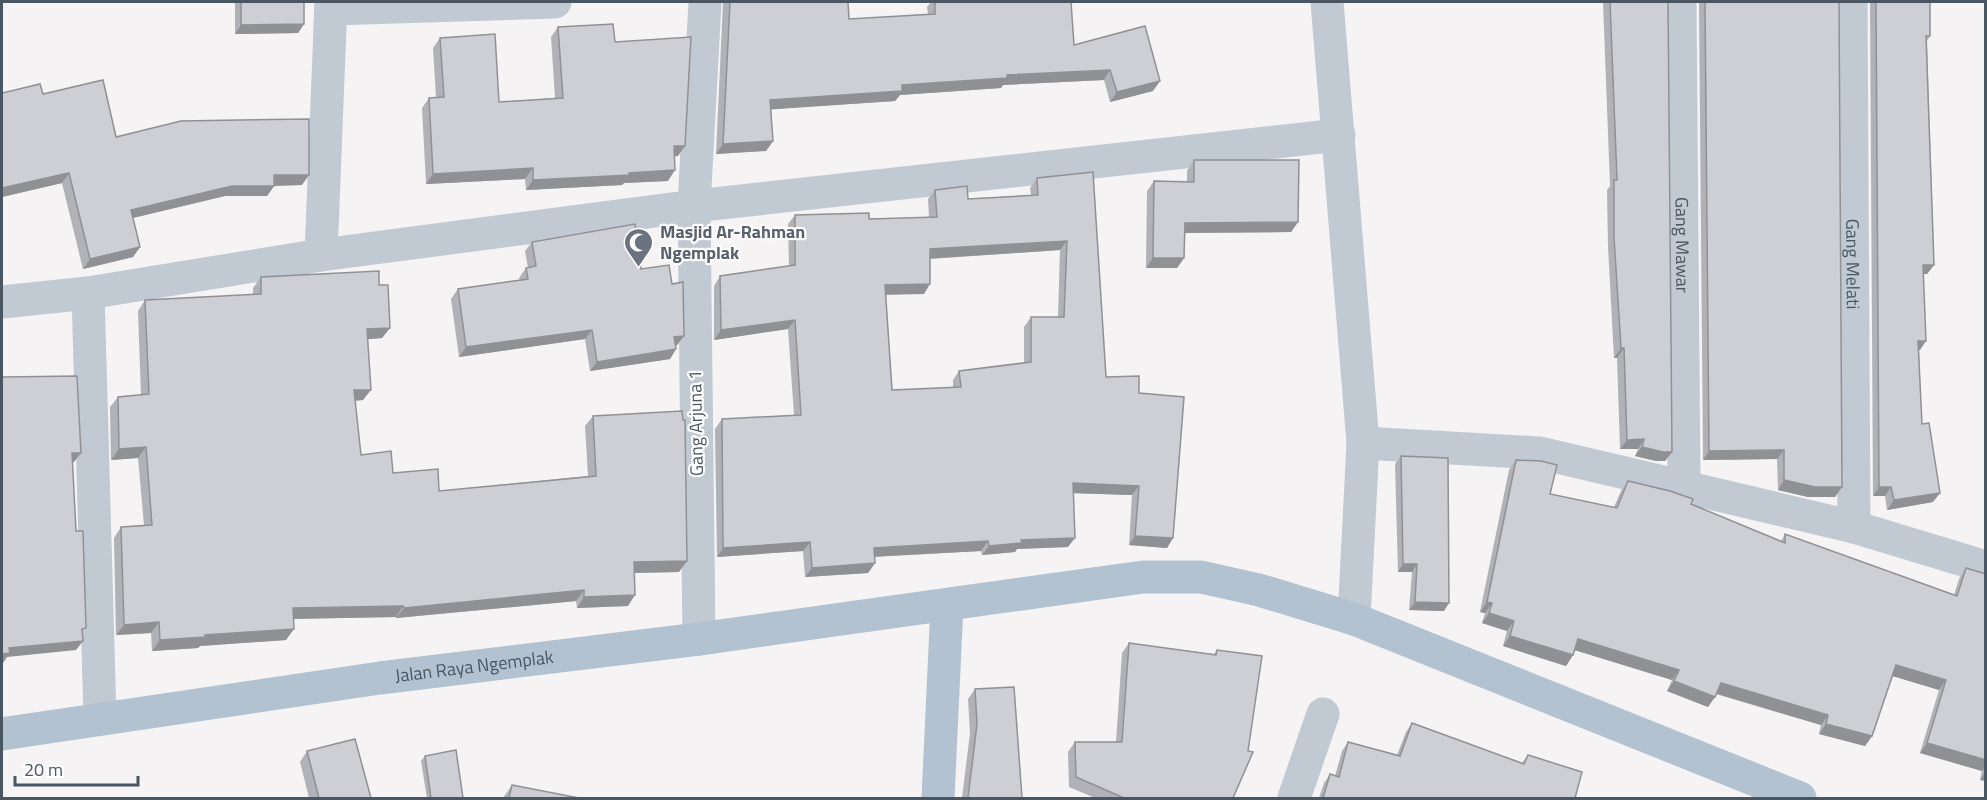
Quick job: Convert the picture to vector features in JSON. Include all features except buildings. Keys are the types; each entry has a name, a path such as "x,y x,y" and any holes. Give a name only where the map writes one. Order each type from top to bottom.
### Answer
{"main road":[{"name":"Jalan Raya Ngemplak","path":"2,734 380,678 699,639 1143,577 1201,577 1259,590 1354,619 1800,798"},
{"path":"938,798 947,605"}],"street":[{"path":"321,255 331,5 555,2"},
{"name":"Gang Arjuna 1","path":"699,639 694,206 705,2"},
{"path":"1327,2 1363,443 1354,619"},
{"name":"Gang Mawar","path":"1680,2 1684,488"},
{"name":"Gang Melati","path":"1851,2 1854,527"},
{"path":"2,302 88,293 321,255 694,206 1339,135"},
{"path":"88,293 100,718"},
{"path":"1363,443 1540,453 1854,527 1986,567"},
{"path":"1294,798 1323,714"}],"place":[{"name":"Masjid Ar-Rahman Ngemplak","path":"639,268"}]}
